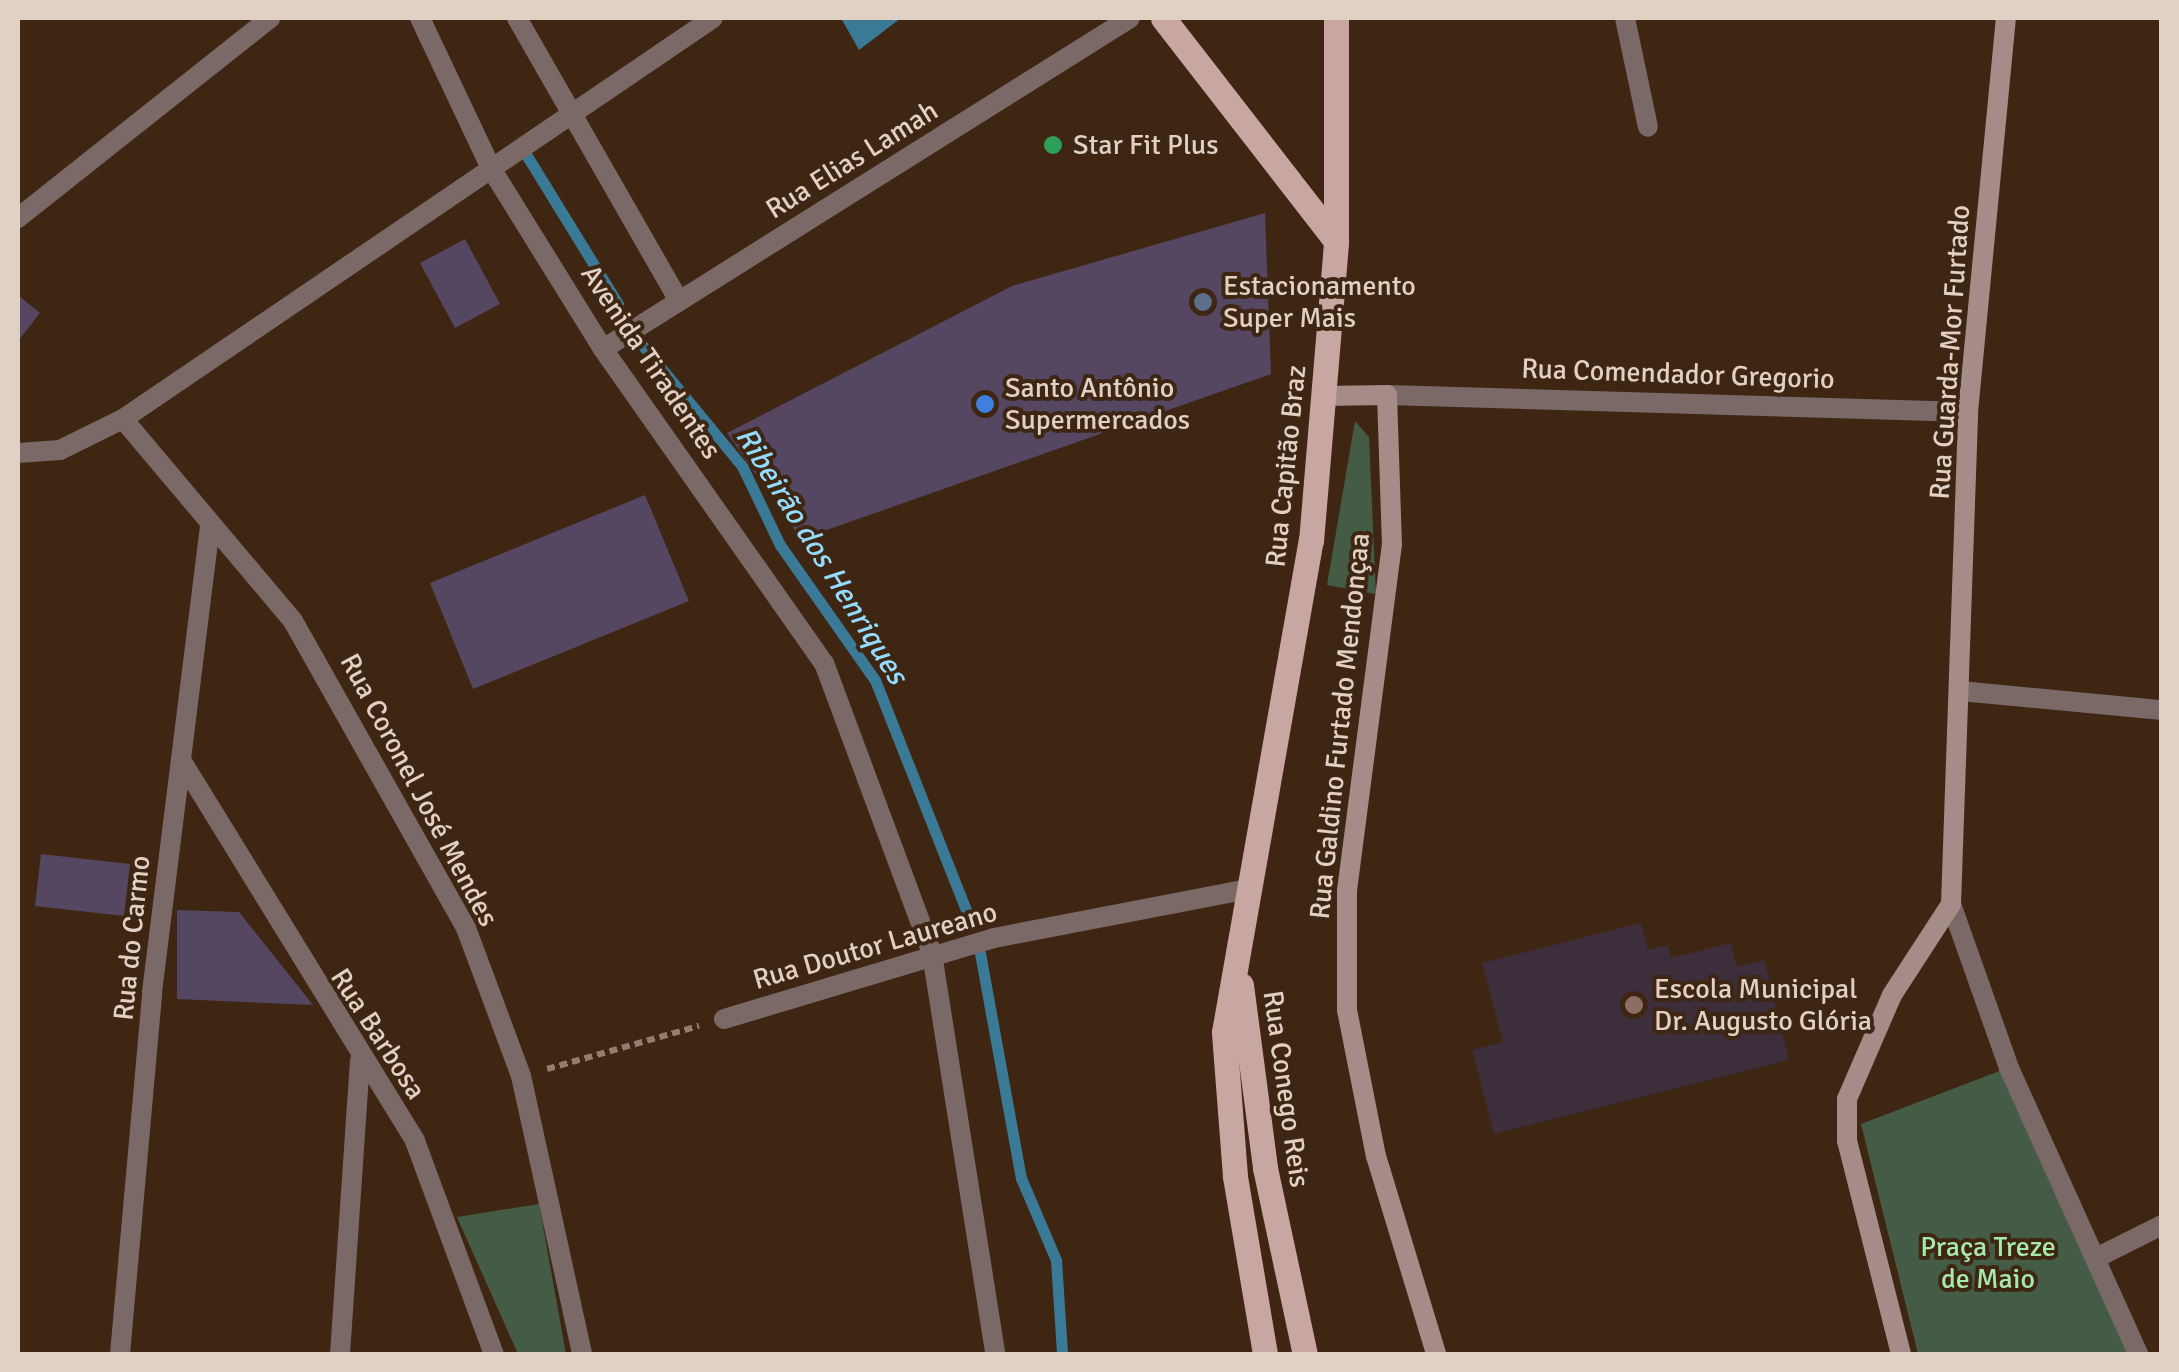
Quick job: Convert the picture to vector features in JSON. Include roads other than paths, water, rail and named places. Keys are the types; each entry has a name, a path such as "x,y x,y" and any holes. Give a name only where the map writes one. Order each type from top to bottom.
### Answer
{"main road":[{"path":"1163,18 1336,241"},
{"path":"1336,18 1336,241"},
{"name":"Rua Capitão Braz","path":"1239,974 1249,889 1311,541 1336,241"},
{"name":"Rua Conego Reis","path":"1239,974 1224,1032 1234,1176 1264,1354"},
{"name":"Rua Conego Reis","path":"1239,974 1265,1168 1305,1354"}],"street":[{"path":"18,218 270,18"},
{"name":"Avenida Tiradentes","path":"420,18 492,170 603,348 824,663 932,954 994,1354"},
{"path":"517,18 569,118 679,300"},
{"path":"18,453 60,450 123,419 713,18"},
{"name":"Rua Elias Lamah","path":"603,348 1130,18"},
{"path":"1625,18 1648,127"},
{"name":"Rua Guarda-Mor Furtado","path":"1951,904 1968,412 2006,18"},
{"path":"1324,396 1386,395"},
{"name":"Rua Comendador Gregorio","path":"1386,395 1968,412"},
{"name":"Rua Galdino Furtado Mendonçaa","path":"1386,395 1392,544 1348,890 1347,1010 1376,1156 1436,1354"},
{"name":"Rua Coronel José Mendes","path":"123,419 326,673 466,928 521,1076 582,1354"},
{"name":"Rua do Carmo","path":"120,1354 181,760 210,528"},
{"path":"1960,690 2162,710"},
{"name":"Rua Barbosa","path":"181,760 360,1060 415,1140 494,1354"},
{"name":"Rua Doutor Laureano","path":"724,1019 932,954 1249,889"},
{"path":"1951,904 2008,1068 2138,1354"},
{"path":"1901,1354 1847,1141 1846,1100 1892,994 1951,904"},
{"path":"340,1354 360,1060"},
{"path":"2096,1258 2162,1226"}],"water":[{"path":"841,18 901,18 859,50"}],"waterway":[{"name":"Ribeirão dos Henriques","path":"527,156 618,304"},
{"name":"Ribeirão dos Henriques","path":"643,346 742,466 780,545 875,680 971,923"},
{"name":"Ribeirão dos Henriques","path":"980,953 1021,1178 1056,1260 1062,1354"}],"place":[{"name":"Star Fit Plus","path":"1053,145"},
{"name":"Estacionamento Super Mais","path":"1203,302"},
{"name":"Santo Antônio Supermercados","path":"985,404"},
{"name":"Escola Municipal Dr. Augusto Glória","path":"1634,1005"}],"park label":[{"name":"Praça Treze de Maio","path":"1988,1263"}]}
